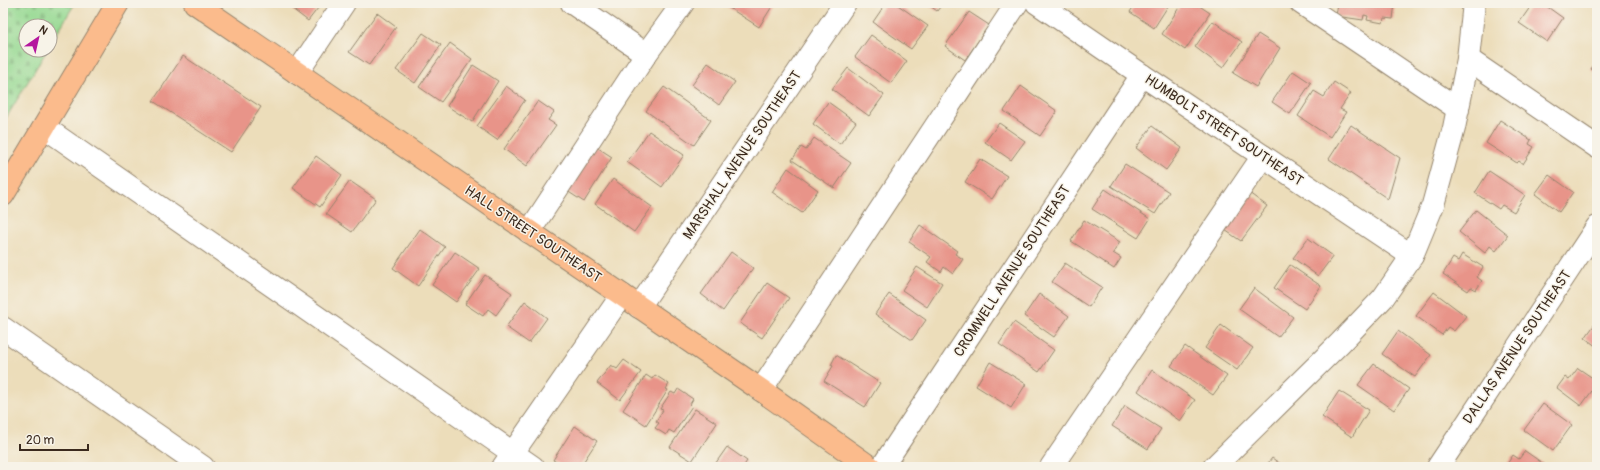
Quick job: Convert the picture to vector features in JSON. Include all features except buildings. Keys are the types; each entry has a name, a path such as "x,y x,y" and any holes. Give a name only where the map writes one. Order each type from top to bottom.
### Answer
{"main road":[{"path":"3,195 118,3"},
{"name":"HALL STREET SOUTHEAST","path":"195,3 761,390 870,467"}],"street":[{"path":"297,73 344,3"},
{"path":"572,3 646,54"},
{"path":"530,232 646,54 683,3"},
{"name":"MARSHALL AVENUE SOUTHEAST","path":"508,460 631,301 845,3"},
{"path":"761,390 1017,3"},
{"name":"HUMBOLT STREET SOUTHEAST","path":"1037,3 1412,256"},
{"path":"1301,3 1458,109"},
{"path":"1214,467 1340,343 1383,298 1412,256 1433,206 1458,109 1468,59 1474,3"},
{"path":"1468,59 1597,147"},
{"name":"CROMWELL AVENUE SOUTHEAST","path":"882,467 1142,75"},
{"path":"44,127 508,460 534,467"},
{"path":"1050,467 1263,156"},
{"name":"DALLAS AVENUE SOUTHEAST","path":"1438,467 1597,227"},
{"path":"3,328 203,467"}],"green space":[{"path":"3,3 75,3 58,32 58,18 18,18 18,58 42,58 3,123"}]}
